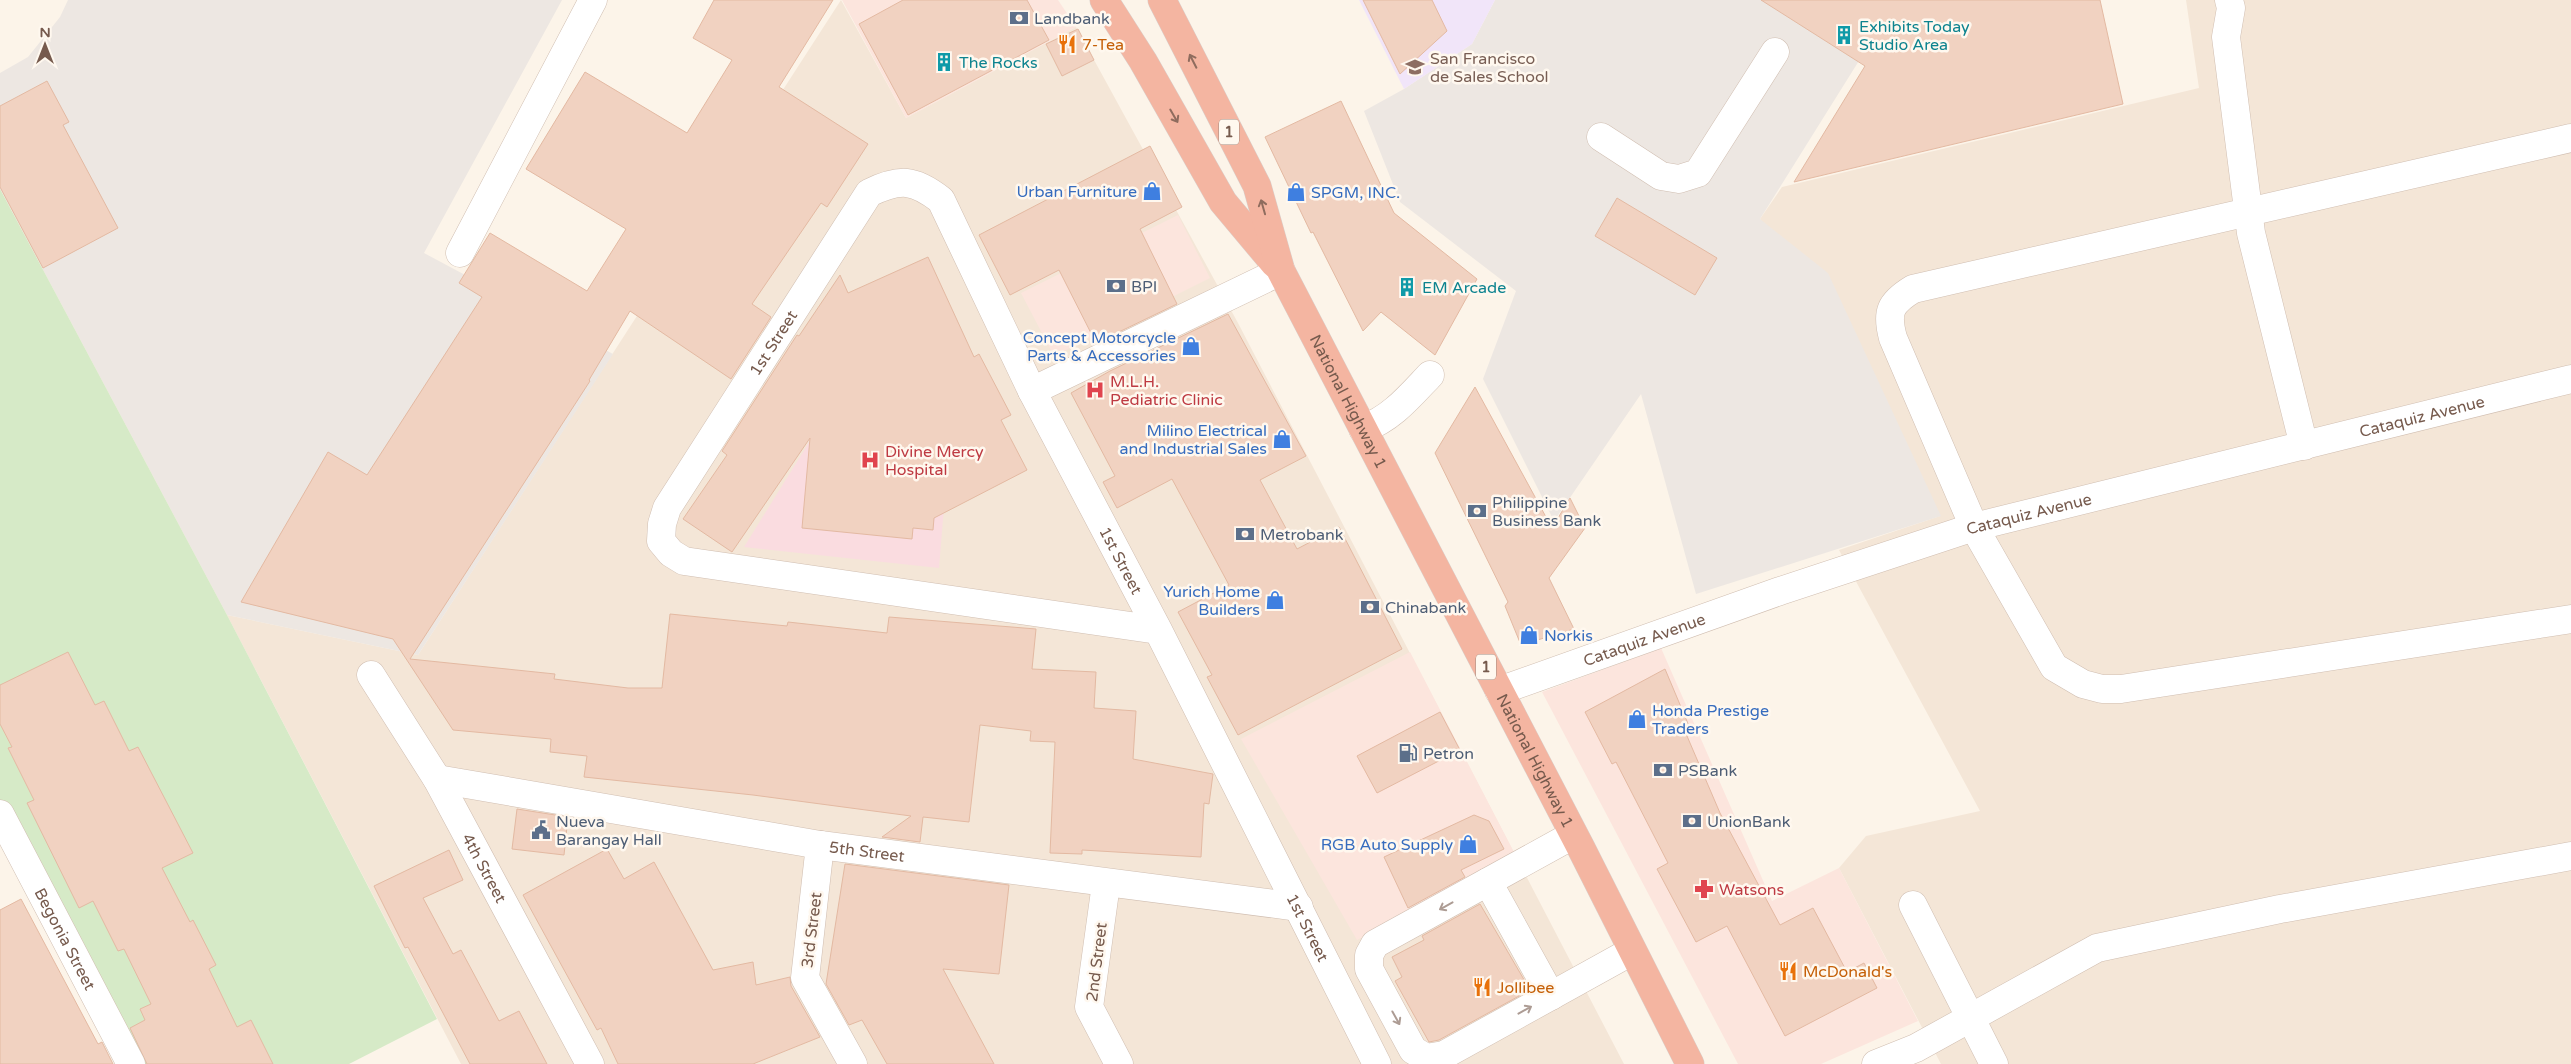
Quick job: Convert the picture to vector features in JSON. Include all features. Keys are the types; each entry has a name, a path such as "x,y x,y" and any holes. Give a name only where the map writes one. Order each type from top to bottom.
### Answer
{"highway":[{"name":"National Highway 1","path":"1104,0 1143,62 1223,202 1281,271"},
{"name":"National Highway 1","path":"1162,0 1257,186 1281,271 1690,1064"}],"street":[{"path":"460,253 593,0"},
{"path":"2236,3 2226,37 2248,212 2304,446"},
{"path":"1601,137 1661,176 1679,179 1698,173 1775,52"},
{"path":"2571,138 1913,289 1901,296 1890,309 1889,323 1893,338 1974,527 2054,667 2069,677 2102,689 2121,689 2571,619"},
{"name":"1st Street","path":"1158,630 684,561 671,553 661,541 662,524 667,508 869,193 888,184 908,182 926,188 941,200 1032,391 1158,630 1377,1064"},
{"path":"1032,391 1281,271"},
{"path":"1363,429 1398,410 1430,375"},
{"name":"Cataquiz Avenue","path":"1499,691 1780,591 1974,527 2571,380"},
{"name":"4th Street","path":"371,675 437,779 590,1064"},
{"name":"5th Street","path":"437,779 820,845 1106,884 1299,907"},
{"name":"Begonia Street","path":"0,814 131,1064"},
{"path":"1573,835 1375,944 1370,955 1369,969 1414,1050 1426,1058 1444,1055 1632,951"},
{"name":"3rd Street","path":"820,845 805,978 853,1064"},
{"path":"1876,1064 1916,1048 1970,1016 2097,948 2280,909 2571,856"},
{"path":"1488,882 1551,996"},
{"name":"2nd Street","path":"1106,884 1089,1007 1119,1064"},
{"path":"1913,905 1994,1064"}],"shaded area":[{"path":"68,0 562,0 424,253 613,354 418,655 227,615 0,189 0,73 28,57 60,17"},
{"path":"841,0 906,118 1076,27 1238,323 1624,1064 461,1064 227,615 418,655"},
{"name":"The Rocks","path":"842,0 1058,0 1076,27 906,118"},
{"name":"San Francisco de Sales School","path":"1359,0 1495,0 1472,44 1404,89"},
{"path":"1495,0 1897,0 1760,219 1828,273 1941,516 1696,594 1641,394 1554,521 1483,379 1516,291 1400,202 1364,111 1404,89 1472,44"},
{"path":"2186,0 2571,0 2571,1064 1941,1064 1839,868 1866,836 1980,811 1839,550 1940,516 1760,219 1782,187 2199,88"},
{"name":"BPI","path":"1178,215 1210,278 1054,356 1021,293"},
{"name":"Divine Mercy Hospital","path":"842,382 947,470 939,568 744,547 805,449"},
{"path":"1661,648 1772,901 1839,868 1918,1021 1821,1064 1738,1064 1542,692"},
{"path":"1410,652 1516,856 1357,940 1241,739"}],"green space":[{"path":"0,189 227,615 437,1019 349,1064 133,1064 0,805"}],"building":[{"path":"714,0 833,0 779,87 868,144 827,207 821,203 752,304 771,317 731,379 630,311 590,381 410,659 555,674 554,679 628,688 662,688 670,614 787,626 788,622 887,633 889,617 1036,629 1032,669 1096,672 1094,708 1136,711 1133,759 1213,774 1209,804 1204,803 1201,857 1082,850 1082,854 1050,853 1055,742 1030,741 1031,731 980,725 969,822 923,817 920,842 882,837 911,816 753,795 584,777 587,756 550,752 551,739 453,730 393,639 241,602 328,452 367,475 482,297 459,283 490,233 587,291 626,229 526,169 585,72 687,133 732,60 693,38"},
{"name":"The Rocks","path":"903,0 1027,0 1049,40 908,115 859,24"},
{"path":"1363,0 1432,0 1447,31 1400,74"},
{"path":"1761,0 2100,0 2123,104 1794,182 1865,66"},
{"path":"1078,29 1094,60 1062,76 1046,44"},
{"path":"47,81 69,122 63,125 118,228 43,268 0,187 0,106"},
{"path":"1341,101 1394,213 1477,279 1435,355 1381,312 1363,331 1313,232 1311,233 1265,137"},
{"path":"1150,146 1182,207 1140,229 1177,304 1096,343 1059,270 1010,295 979,235"},
{"path":"1617,198 1717,258 1695,295 1595,236"},
{"path":"928,257 974,357 979,354 1011,415 1001,420 1027,470 934,518 933,530 913,528 912,539 802,528 810,438 732,552 683,519 727,455 722,451 797,335 799,336 840,275 848,293"},
{"path":"1228,314 1306,456 1260,480 1297,549 1339,527 1402,649 1238,735 1207,677 1212,675 1178,612 1229,585 1172,479 1117,508 1103,482 1115,476 1071,393 1110,371"},
{"path":"1475,387 1552,528 1570,498 1585,528 1549,578 1574,629 1521,645 1505,606 1508,602 1435,453"},
{"path":"68,652 95,705 104,701 129,751 138,747 193,853 162,868 190,922 193,920 216,965 209,969 237,1027 251,1020 273,1064 147,1064 130,1028 145,1020 140,1009 151,1004 124,949 118,951 93,901 79,908 27,803 34,800 8,748 12,747 0,724 0,685"},
{"path":"1665,669 1689,726 1684,729 1720,813 1780,925 1813,908 1847,972 1864,963 1877,988 1785,1036 1727,926 1696,942 1657,869 1668,863 1616,762 1612,764 1585,712"},
{"name":"Petron","path":"1440,712 1460,750 1377,793 1357,756"},
{"name":"Nueva Barangay Hall","path":"517,809 568,817 564,855 512,849"},
{"path":"1474,815 1489,821 1504,849 1461,870 1465,877 1408,908 1384,857"},
{"path":"607,849 624,879 654,862 713,970 753,962 756,985 790,977 791,986 820,1037 753,1064 618,1064 601,1028 597,1030 523,895"},
{"path":"449,850 463,880 423,898 453,954 461,950 499,1021 519,1011 547,1064 470,1064 408,947 405,948 374,886"},
{"path":"845,864 1009,885 999,974 943,969 994,1064 887,1064 862,1020 849,1025 826,984"},
{"path":"21,899 98,1044 102,1042 113,1064 0,1064 0,910"},
{"path":"1480,904 1530,990 1439,1040 1429,1042 1395,981 1402,977 1392,957 1424,940 1422,936"}],"place":[{"name":"Landbank","path":"1019,18"},
{"name":"Exhibits Today Studio Area","path":"1844,35"},
{"name":"7-Tea","path":"1067,44"},
{"name":"The Rocks","path":"944,62"},
{"name":"San Francisco de Sales School","path":"1415,67"},
{"name":"Urban Furniture","path":"1152,191"},
{"name":"SPGM, INC.","path":"1296,192"},
{"name":"BPI","path":"1116,286"},
{"name":"EM Arcade","path":"1407,287"},
{"name":"Concept Motorcycle Parts & Accessories","path":"1191,346"},
{"name":"M.L.H. Pediatric Clinic","path":"1095,390"},
{"name":"Milino Electrical and Industrial Sales","path":"1282,439"},
{"name":"Divine Mercy Hospital","path":"870,460"},
{"name":"Philippine Business Bank","path":"1477,511"},
{"name":"Metrobank","path":"1245,534"},
{"name":"Yurich Home Builders","path":"1275,600"},
{"name":"Chinabank","path":"1370,607"},
{"name":"Norkis","path":"1529,635"},
{"name":"Honda Prestige Traders","path":"1637,719"},
{"name":"Petron","path":"1408,753"},
{"name":"PSBank","path":"1663,770"},
{"name":"UnionBank","path":"1692,821"},
{"name":"Nueva Barangay Hall","path":"541,830"},
{"name":"RGB Auto Supply","path":"1468,844"},
{"name":"Watsons","path":"1704,889"},
{"name":"McDonald's","path":"1788,971"},
{"name":"Jollibee","path":"1482,987"}]}
